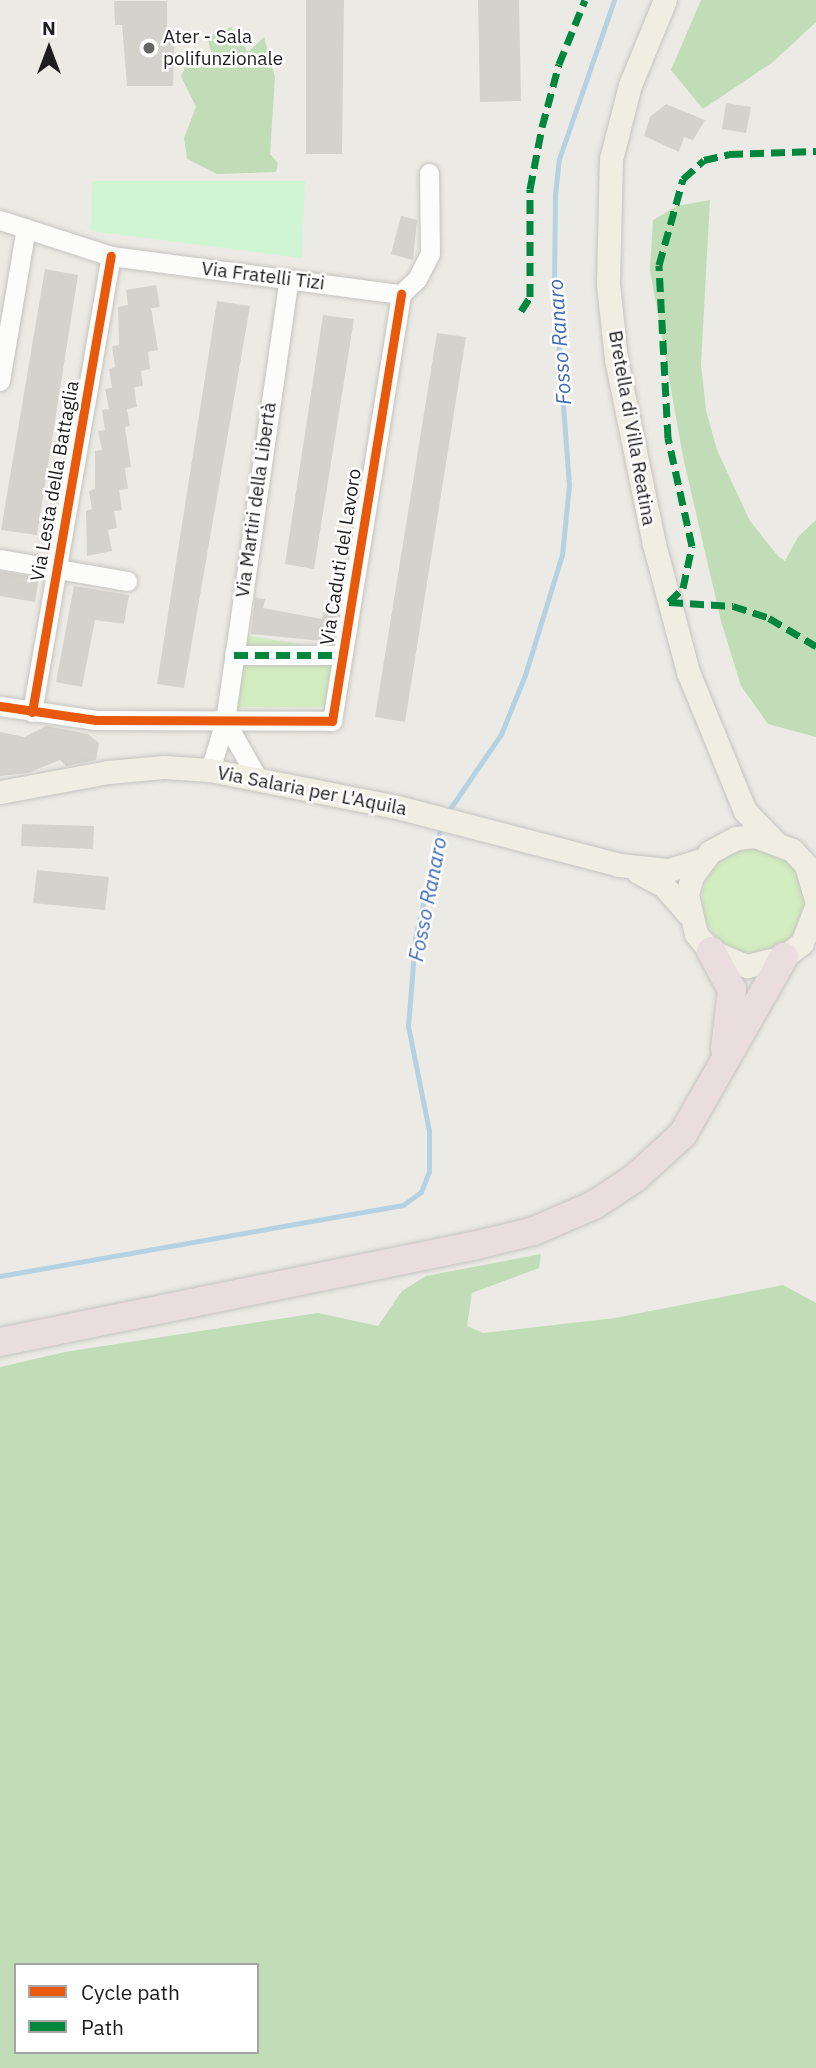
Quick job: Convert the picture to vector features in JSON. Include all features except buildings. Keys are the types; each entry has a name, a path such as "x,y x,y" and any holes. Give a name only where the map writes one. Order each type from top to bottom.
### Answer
{"highway":[{"path":"0,1342 534,1231 594,1205 635,1178 683,1134 719,1068 801,943"},
{"path":"711,951 725,971 732,990 727,1043 719,1068"}],"main road":[{"name":"Bretella di Villa Reatina","path":"665,0 629,85 611,159 608,284 628,426 654,544 688,672 745,811 782,845"},
{"name":"Via Salaria per L'Aquila","path":"0,792 108,772 164,767 209,770 257,777 397,807 619,865 669,870 755,836 782,845"},
{"path":"688,914 692,876 710,853 731,814 728,769"},
{"path":"782,845 816,862"},
{"path":"782,845 806,865 816,900"},
{"name":"Via Salaria per L'Aquila","path":"619,865 664,886 688,914 696,934 711,951"},
{"path":"711,951 747,966 801,943 816,907"}],"street":[{"path":"401,294 416,279 430,254 429,173"},
{"name":"Via Fratelli Tizi","path":"0,220 111,256 401,294"},
{"path":"0,381 26,228"},
{"name":"Via Lesta della Battaglia","path":"32,712 111,256"},
{"name":"Via Martiri della Libertà","path":"209,770 225,721 289,279"},
{"name":"Via Caduti del Lavoro","path":"225,721 332,721 401,294"},
{"path":"0,559 127,581"},
{"path":"234,654 342,655"},
{"path":"0,706 96,720 225,721 257,777"}],"green space":[{"path":"701,0 816,0 816,22 773,62 703,109 671,70"},
{"path":"231,27 248,52 264,37 275,77 270,154 278,163 276,172 217,174 187,159 184,138 196,107 181,76 188,61 212,55 207,37"},
{"path":"92,181 305,181 302,258 91,231"},
{"path":"710,200 701,364 706,410 717,450 750,521 778,556 785,561 798,537 816,520 816,737 768,724 741,686 721,621 683,457 650,270 653,220 677,206"},
{"path":"245,635 336,650 329,707 234,707"},
{"path":"754,849 774,853 791,864 802,881 806,901 802,921 791,938 774,949 754,953 734,949 717,938 706,921 702,901 706,881 717,864 734,853"},
{"path":"541,1254 539,1268 472,1293 467,1326 483,1333 615,1318 783,1285 816,1303 816,2068 0,2068 0,1367 65,1352 318,1313 378,1326 402,1291 426,1276"}],"waterway":[{"name":"Fosso Ranaro","path":"447,813 501,734 525,675 562,555 569,485 554,287 555,195 559,159 614,0"},
{"name":"Fosso Ranaro","path":"0,1276 403,1205 421,1192 429,1171 429,1131 408,1026 415,939 441,825"}],"marked path":[{"path":"521,311 530,297 530,189 542,127 559,64 585,0"},
{"path":"669,602 683,588 692,546 668,438 659,265 683,179 704,160 729,154 816,151"},
{"path":"669,602 733,606 769,618 816,646"},
{"path":"234,655 342,655"}],"cycle path":[{"path":"32,712 111,256"},
{"path":"0,706 96,720 332,721 401,294"}],"place":[{"name":"Ater - Sala polifunzionale","path":"149,48"}]}
